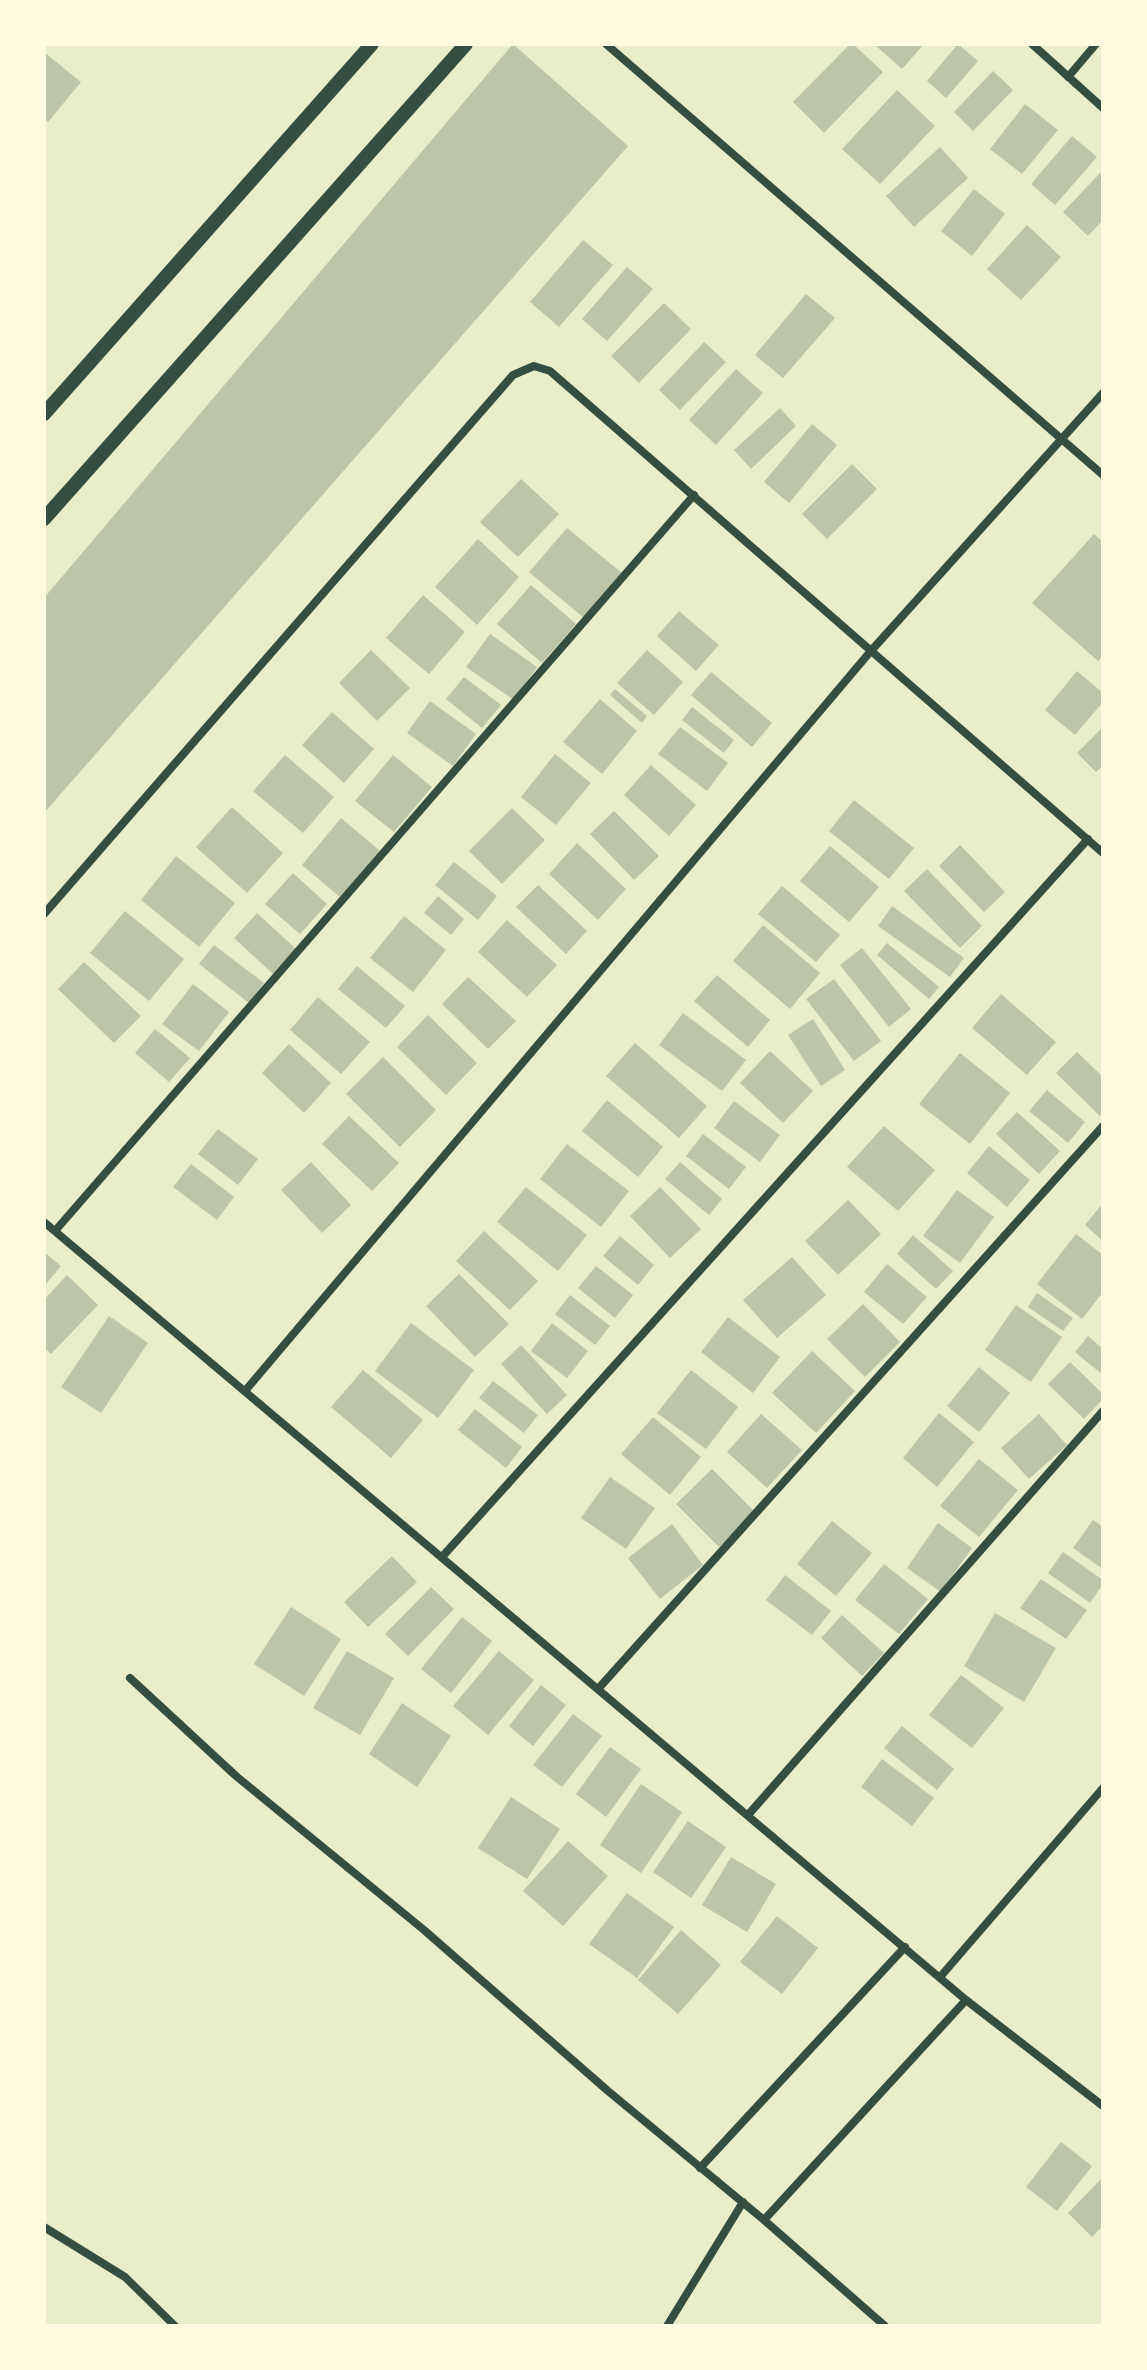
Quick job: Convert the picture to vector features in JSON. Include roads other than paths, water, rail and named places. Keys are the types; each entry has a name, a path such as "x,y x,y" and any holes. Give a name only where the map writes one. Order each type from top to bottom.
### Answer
{"street":[{"path":"44,414 372,44"},
{"path":"44,519 466,44"},
{"path":"606,44 1103,475"},
{"path":"1032,44 1103,108"},
{"path":"1068,77 1096,44"},
{"path":"44,914 513,375 534,366 550,371 1103,853"},
{"path":"245,1391 870,652 1103,393"},
{"path":"55,1231 694,495"},
{"path":"442,1557 1088,839"},
{"path":"598,1689 1103,1126"},
{"path":"44,1222 966,2000 1103,2106"},
{"path":"748,1815 1103,1411"},
{"path":"130,1678 236,1776 424,1930 885,2326"},
{"path":"941,1976 1103,1788"},
{"path":"700,2168 905,1947"},
{"path":"764,2220 966,2000"},
{"path":"667,2326 743,2202"},
{"path":"44,2227 125,2277 175,2326"}]}
